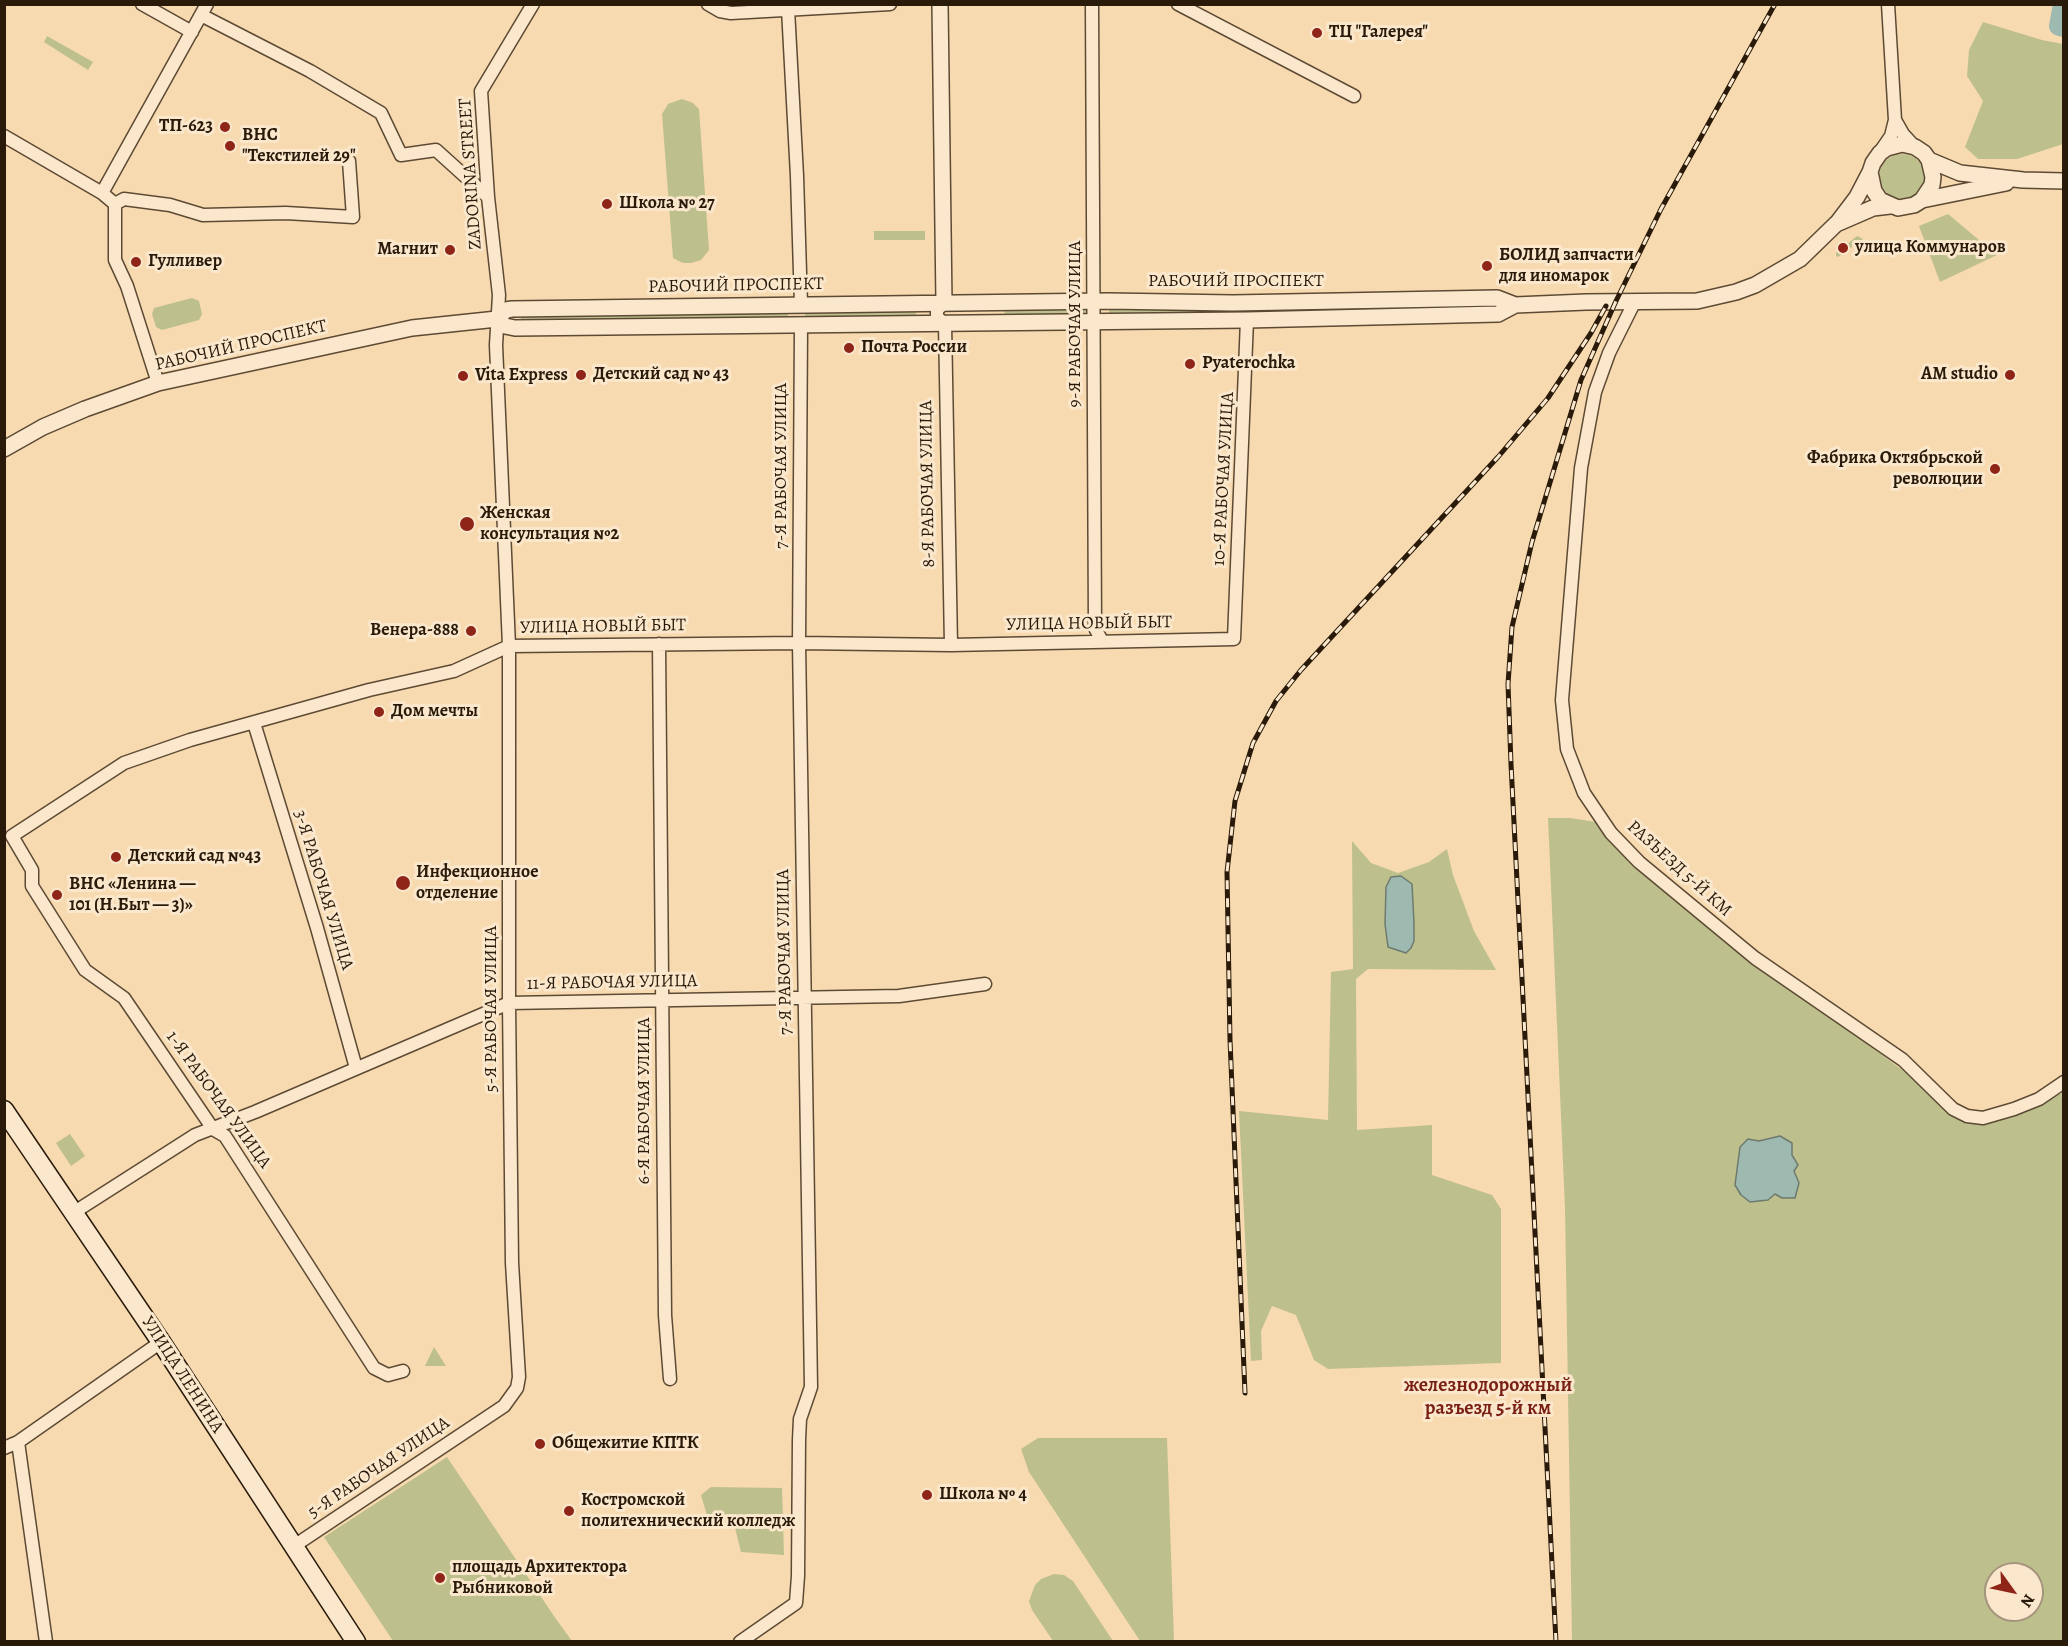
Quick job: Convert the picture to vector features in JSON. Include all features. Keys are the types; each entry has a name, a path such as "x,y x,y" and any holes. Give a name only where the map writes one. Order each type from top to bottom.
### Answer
{"main road":[{"name":"УЛИЦА ЛЕНИНА","path":"4,1110 161,1342 356,1641"}],"street":[{"path":"142,4 192,32"},
{"name":"ZADORINA STREET","path":"496,319 499,295 488,197 481,91 533,4"},
{"path":"708,4 720,11 731,13 890,4"},
{"path":"940,4 950,303"},
{"name":"9-Я РАБОЧАЯ УЛИЦА","path":"1092,4 1095,628 1102,641"},
{"path":"1178,4 1354,96"},
{"path":"1836,224 1857,197 1873,163 1891,136 1895,120 1887,4"},
{"path":"788,9 801,305"},
{"path":"102,193 204,10 381,113 401,155 436,150 488,197"},
{"path":"1895,120 1904,135 1929,160 1960,173 2023,180 2064,181"},
{"path":"4,136 102,193 115,204 116,260 128,286 158,383"},
{"path":"1880,153 1902,144 1915,147"},
{"path":"1922,200 1932,185 1933,177 1929,160"},
{"path":"115,204 124,199 170,205 203,215 286,213 353,217 350,161"},
{"path":"1870,172 1874,191 1880,200 1890,206 1906,207 1922,200 2023,180"},
{"name":"РАБОЧИЙ ПРОСПЕКТ","path":"4,449 44,427 85,409 158,383 412,328 496,319 506,310 512,309 1094,301 1233,303 1497,298 1515,305 1697,301 1755,285 1800,259 1836,224 1873,208 1890,206"},
{"name":"РАЗЪЕЗД 5-Й КМ","path":"1635,301 1609,352 1595,392 1581,468 1562,700 1568,749 1584,793 1611,833 1639,862 1755,958 1903,1060 1953,1108 1967,1116 1983,1118 2031,1102 2064,1082"},
{"path":"950,303 965,309 965,317 952,324 938,317 937,310 950,303"},
{"name":"РАБОЧИЙ ПРОСПЕКТ","path":"496,319 505,326 515,328 1247,320 1498,314 1515,305"},
{"name":"5-Я РАБОЧАЯ УЛИЦА","path":"294,1546 504,1406 517,1388 519,1377 512,1263 509,646 496,319"},
{"name":"10-Я РАБОЧАЯ УЛИЦА","path":"1234,639 1247,320"},
{"name":"8-Я РАБОЧАЯ УЛИЦА","path":"951,645 952,324"},
{"name":"7-Я РАБОЧАЯ УЛИЦА","path":"740,1641 796,1604 800,1419 810,1387 799,643 801,326"},
{"name":"УЛИЦА НОВЫЙ БЫТ","path":"12,836 124,763 190,740 369,690 454,671 509,646 799,643 951,645 1234,639"},
{"name":"6-Я РАБОЧАЯ УЛИЦА","path":"659,644 664,1315 670,1379"},
{"name":"3-Я РАБОЧАЯ УЛИЦА","path":"254,723 317,928 356,1068"},
{"name":"1-Я РАБОЧАЯ УЛИЦА","path":"12,836 32,870 32,886 85,970 124,998 213,1129 225,1136 374,1368 388,1375 403,1371"},
{"name":"11-Я РАБОЧАЯ УЛИЦА","path":"73,1213 195,1135 509,1002 899,996 985,984"},
{"path":"4,1448 18,1442 161,1342"},
{"path":"18,1442 46,1641"}],"green space":[{"path":"1983,22 2063,44 2063,144 2017,159 1978,159 1965,147 1983,101 1967,76 1969,50"},
{"path":"47,36 93,62 88,70 44,42"},
{"path":"682,99 693,103 699,109 709,250 701,260 691,263 683,263 673,258 662,114 668,104"},
{"path":"1902,154 1911,155 1918,161 1924,168 1924,186 1918,193 1911,199 1902,200 1893,199 1886,193 1880,186 1879,177 1880,168 1886,161 1893,155"},
{"path":"1948,214 1997,255 1940,282 1919,226"},
{"path":"874,231 925,231 925,240 874,240"},
{"path":"1857,236 1863,239 1838,257 1836,256 1836,253"},
{"path":"192,298 199,301 202,314 199,320 162,330 156,327 152,314 154,308"},
{"path":"1403,306 1402,312 1109,315 1109,307"},
{"path":"1088,308 1088,315 1005,316 1004,309"},
{"path":"916,309 916,316 805,318 805,312"},
{"path":"788,311 788,319 521,321 521,314"},
{"path":"1548,818 1570,818 1596,822 1709,928 1976,1124 2063,1093 2063,1641 1572,1641 1565,1208"},
{"path":"1352,841 1371,863 1398,873 1429,862 1447,849 1453,875 1474,931 1496,970 1368,969 1356,979 1357,1130 1432,1125 1432,1175 1492,1195 1501,1209 1501,1363 1328,1369 1314,1360 1296,1315 1272,1306 1261,1331 1262,1360 1251,1361 1239,1111 1328,1120 1331,972 1353,969"},
{"path":"70,1134 85,1156 71,1166 56,1143"},
{"path":"434,1347 446,1366 425,1366"},
{"path":"1038,1438 1167,1438 1174,1641 1140,1641 1029,1472 1021,1449"},
{"name":"площадь Архитектора Рыбниковой","path":"447,1457 572,1641 393,1641 324,1537"},
{"path":"711,1487 782,1488 784,1555 741,1552 735,1528 708,1519 701,1495"},
{"path":"1054,1574 1064,1575 1073,1581 1113,1641 1053,1641 1032,1610 1029,1601 1035,1585 1041,1579"}],"water":[{"path":"1401,876 1412,884 1414,941 1406,953 1388,947 1385,924 1386,887 1391,877"},
{"path":"1780,1136 1792,1143 1792,1155 1798,1165 1794,1171 1799,1183 1795,1198 1782,1198 1775,1194 1768,1200 1750,1202 1741,1195 1735,1185 1740,1147 1748,1139 1759,1141"}],"waterway":[{"path":"2063,4 2059,26 2064,27"}],"railway":[{"path":"1556,1642 1511,764 1508,684 1512,627 1532,542 1581,380 1661,209 1775,4"},
{"path":"1245,1393 1230,1040 1227,872 1235,801 1253,743 1276,701 1301,670 1498,457 1548,398 1606,306"}],"place":[{"name":"ТЦ \"Галерея\"","path":"1317,33"},
{"name":"ТП-623","path":"225,127"},
{"name":"ВНС \"Текстилей 29\"","path":"230,146"},
{"name":"Школа № 27","path":"607,204"},
{"name":"улица Коммунаров","path":"1843,248"},
{"name":"Магнит","path":"450,250"},
{"name":"Гулливер","path":"136,262"},
{"name":"БОЛИД запчасти для иномарок","path":"1487,266"},
{"name":"Почта России","path":"849,348"},
{"name":"Pyaterochka","path":"1190,364"},
{"name":"Детский сад № 43","path":"581,375"},
{"name":"AM studio","path":"2010,375"},
{"name":"Vita Express","path":"463,376"},
{"name":"Фабрика Октябрьской революции","path":"1995,469"},
{"name":"Женская консультация №2","path":"467,524"},
{"name":"Венера-888","path":"471,631"},
{"name":"Дом мечты","path":"379,712"},
{"name":"Детский сад №43","path":"116,857"},
{"name":"Инфекционное отделение","path":"403,883"},
{"name":"ВНС «Ленина — 101 (Н.Быт — 3)»","path":"57,895"},
{"name":"Общежитие КПТК","path":"540,1444"},
{"name":"Школа № 4","path":"927,1495"},
{"name":"Костромской политехнический колледж","path":"569,1511"},
{"name":"площадь Архитектора Рыбниковой","path":"440,1578"}],"district":[{"name":"железнодорожный разъезд 5-й км","path":"1488,1398"}]}
